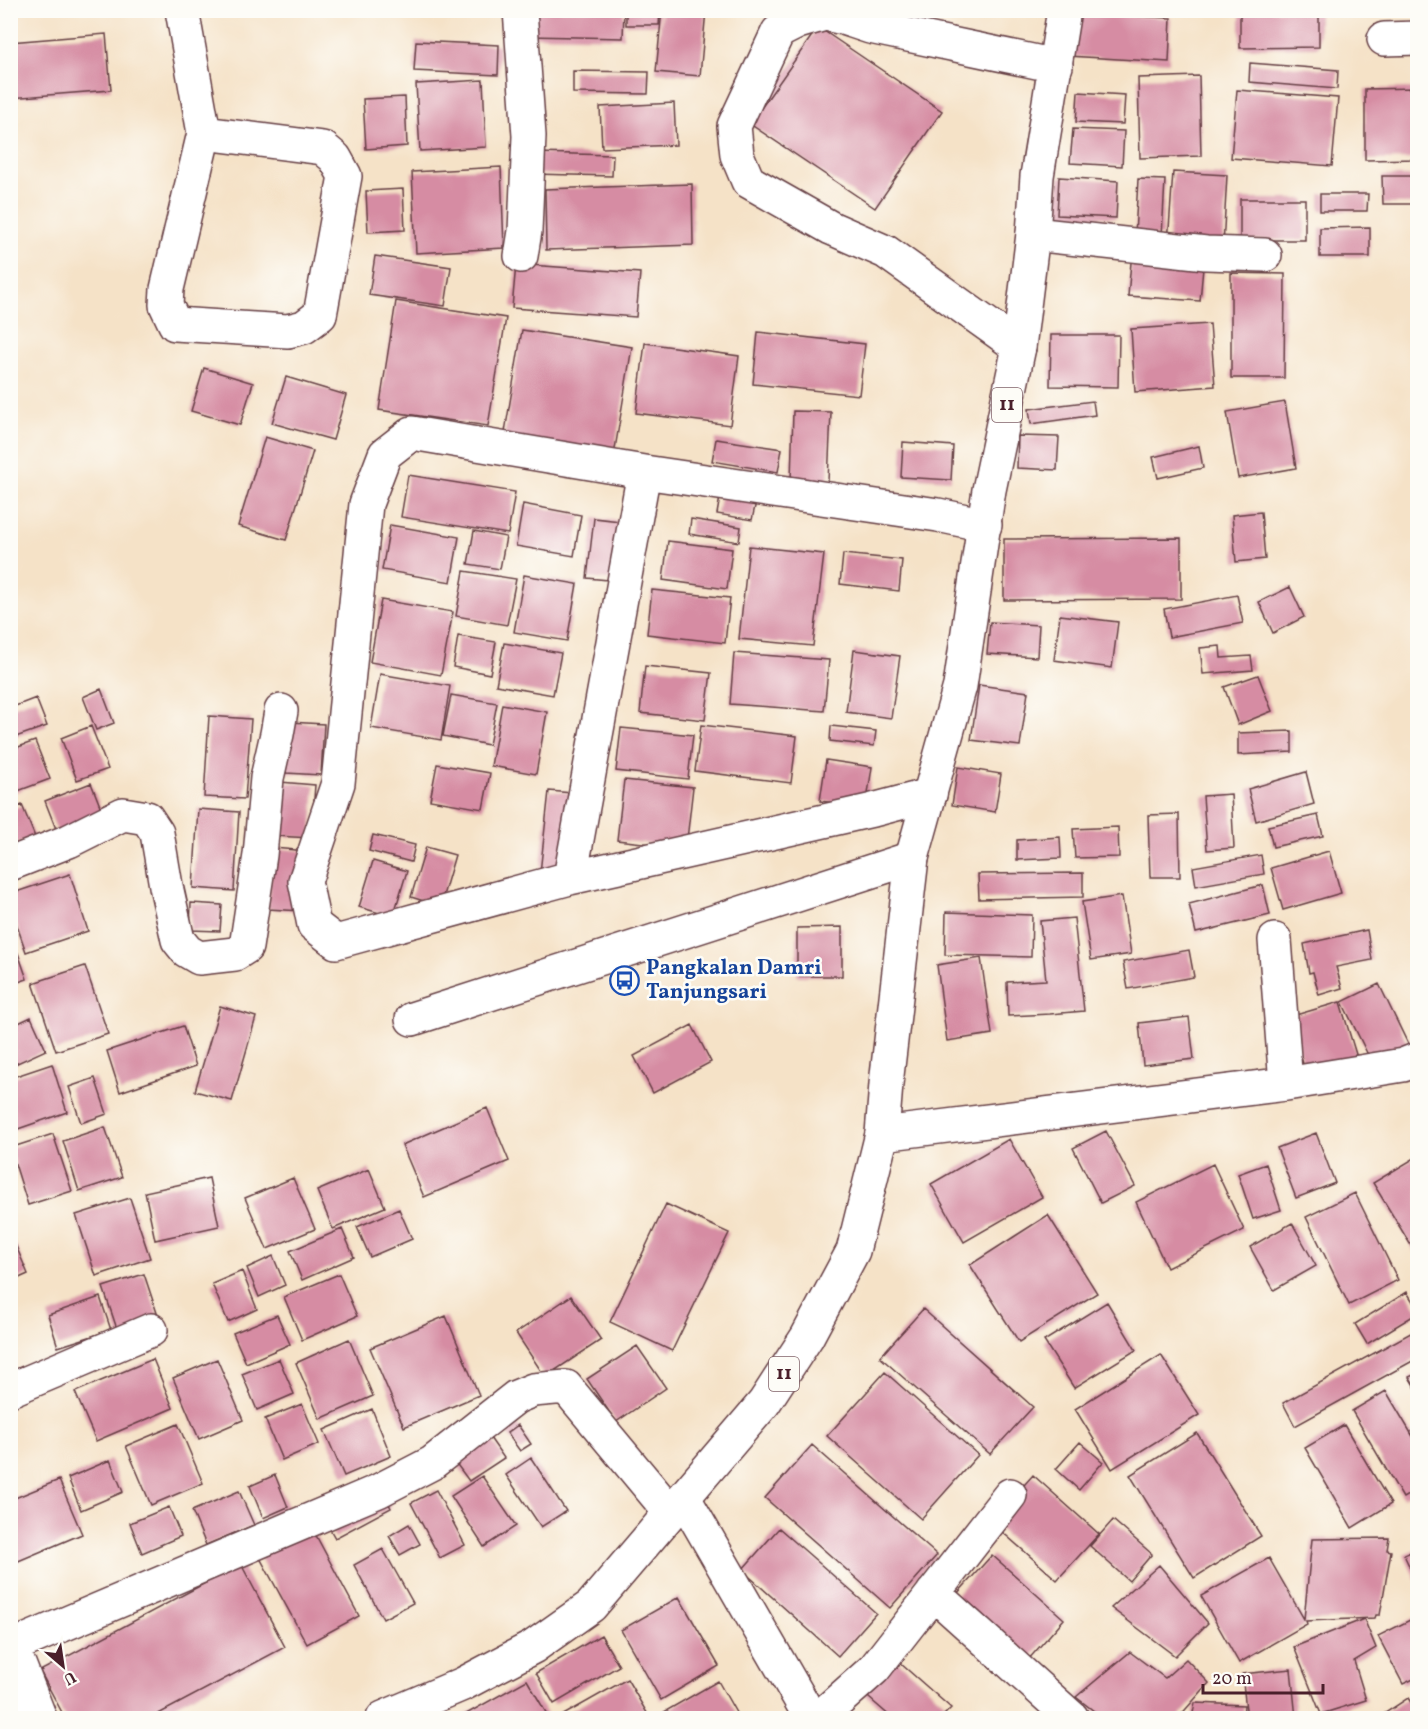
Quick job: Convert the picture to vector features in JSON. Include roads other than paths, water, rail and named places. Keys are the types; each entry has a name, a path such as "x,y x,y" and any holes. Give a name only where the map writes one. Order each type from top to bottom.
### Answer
{"main road":[{"path":"182,10 204,133 167,289 166,305 175,324 288,331 304,327 320,315 345,176 335,158 323,148 204,133"},
{"path":"520,10 529,136 525,231 521,256"},
{"name":"11","path":"383,1719 463,1684 533,1647 591,1606 764,1403 807,1337 853,1251 882,1134 912,858 960,686 989,490 1019,347 1034,234 1037,176 1064,10"},
{"path":"1019,347 886,252 831,228 747,181 737,156 734,126 778,32 798,22 825,14 870,27 1056,66"},
{"path":"1384,39 1418,38"},
{"path":"1034,234 1206,253 1265,255"},
{"path":"930,795 873,810 570,878 336,942 315,925 305,881 338,783 366,504 385,453 412,433 644,472 938,515 985,525"},
{"path":"570,878 644,472"},
{"path":"10,864 69,841 123,814 147,818 157,833 178,940 187,951 199,958 235,954 246,947 260,855 267,778 281,711"},
{"path":"412,1019 912,858"},
{"path":"1275,940 1286,1084"},
{"path":"882,1134 1286,1084 1402,1065 1418,1059"},
{"path":"10,1390 151,1330"},
{"path":"40,1719 12,1643 378,1491 432,1463 516,1397 533,1390 566,1387 677,1505 811,1719"},
{"path":"819,1719 874,1669 1010,1495"},
{"path":"933,1593 1072,1719"}],"place":[{"name":"Pangkalan Damri Tanjungsari","path":"625,980"}]}
